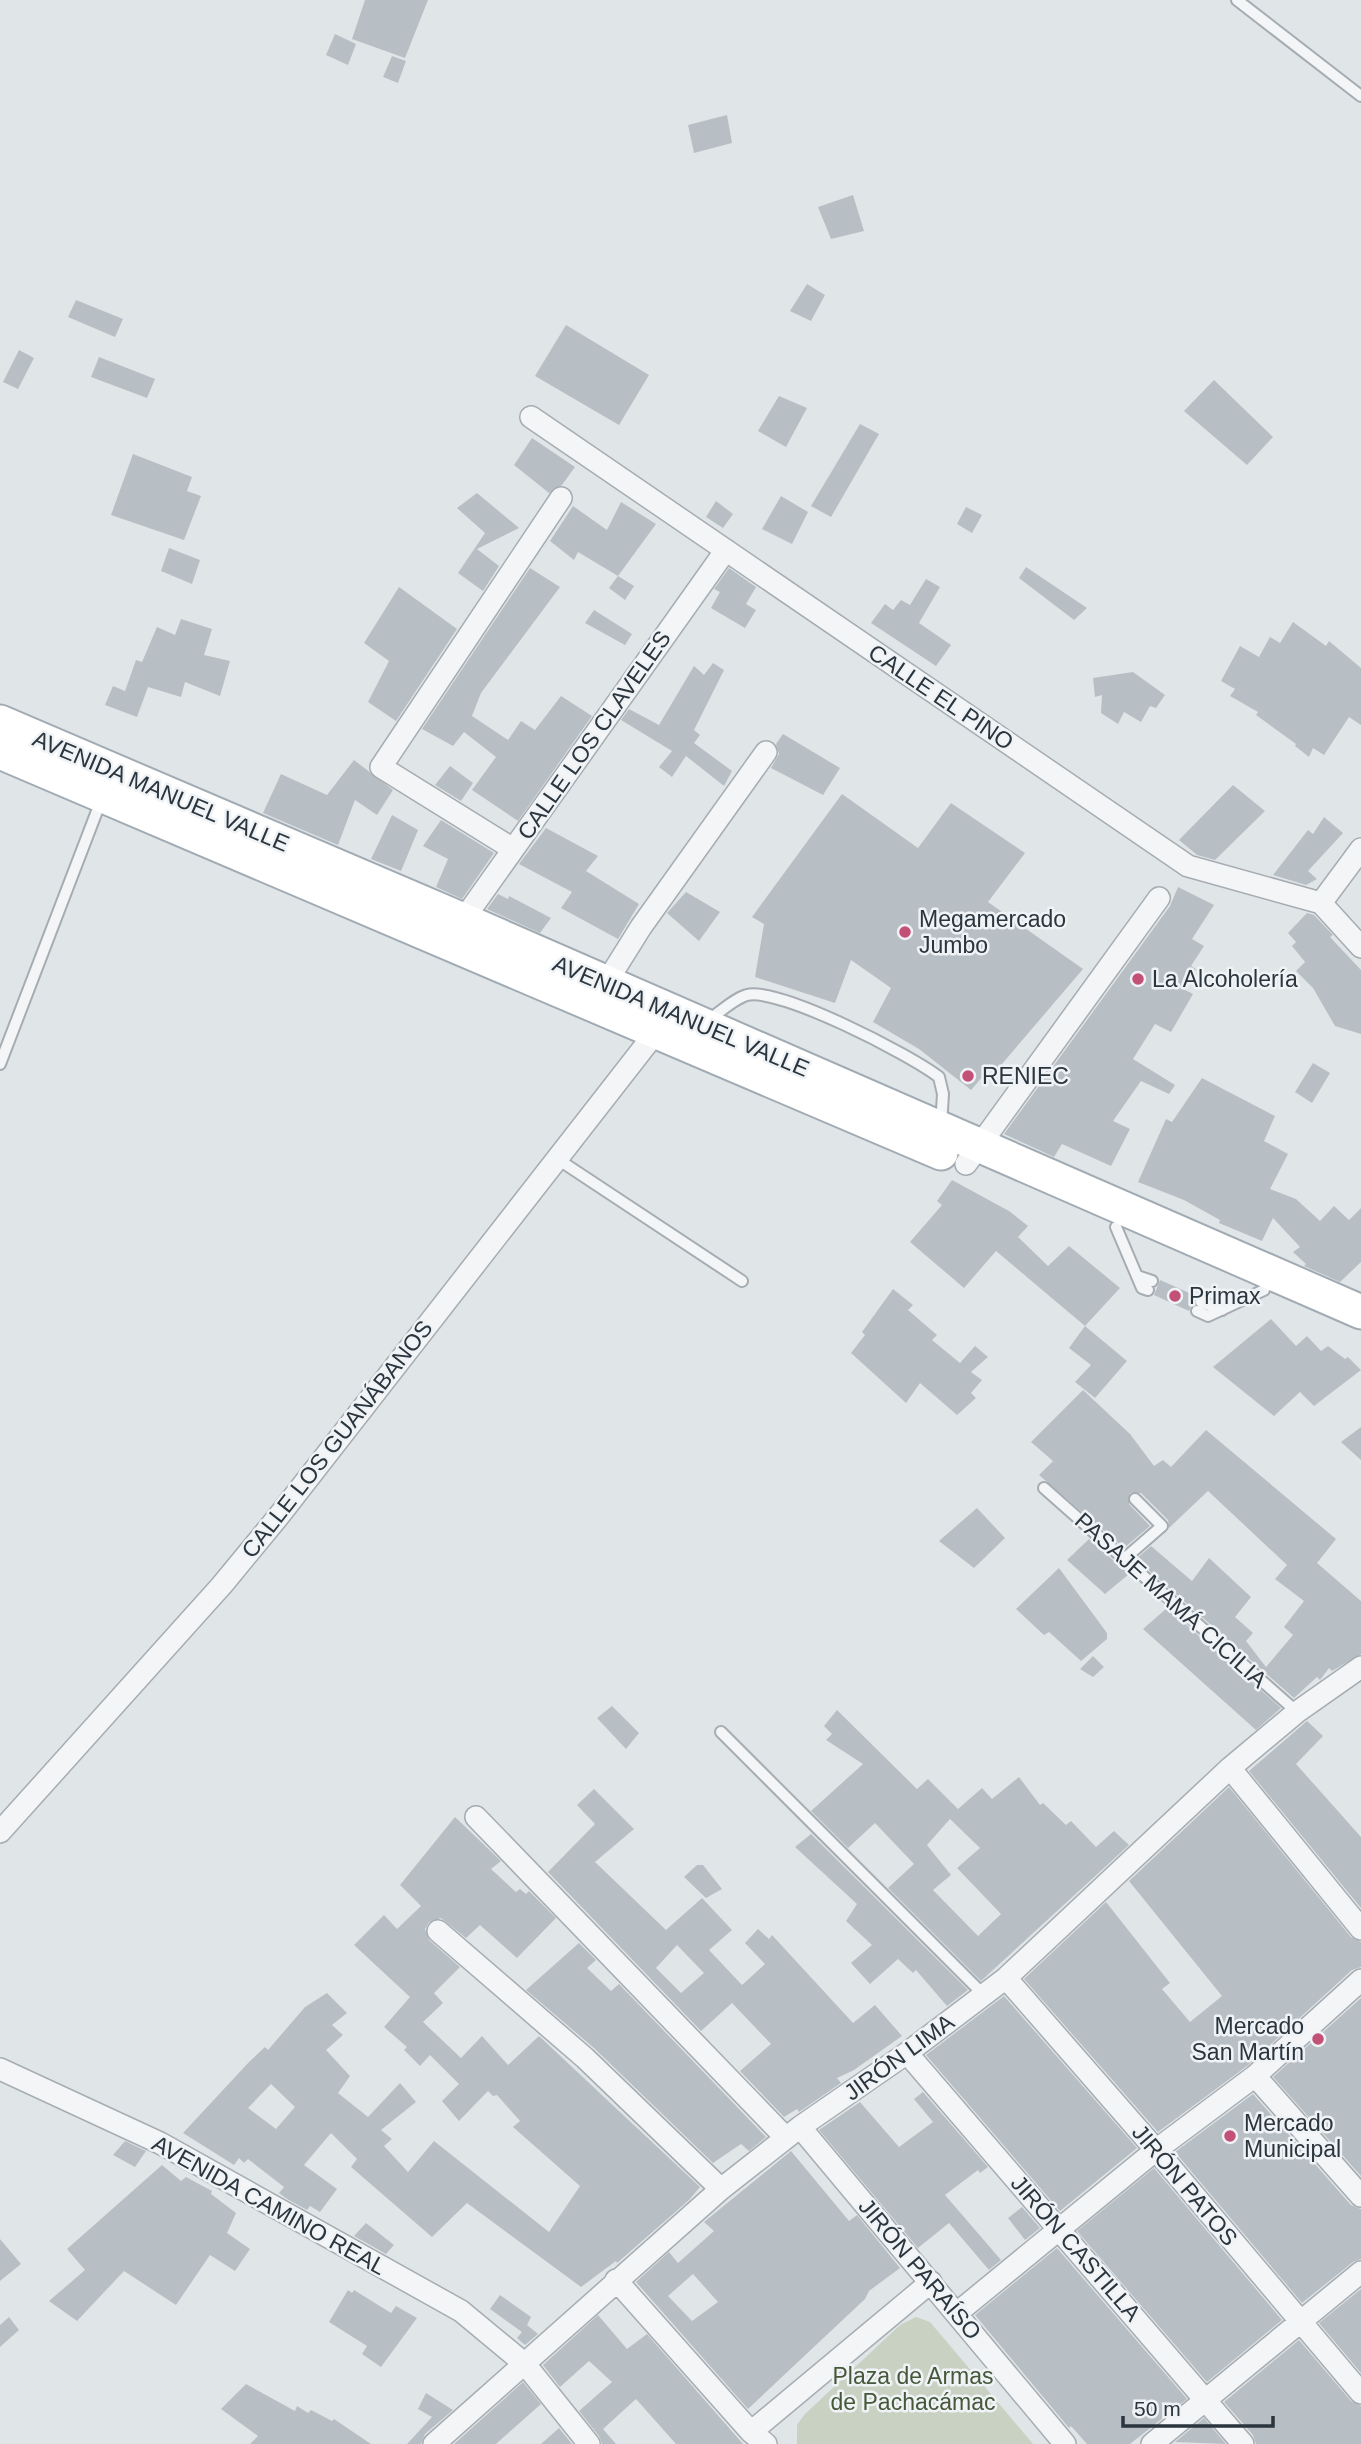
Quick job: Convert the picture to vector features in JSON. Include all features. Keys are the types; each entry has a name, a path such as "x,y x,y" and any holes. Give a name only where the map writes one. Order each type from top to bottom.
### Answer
{"main road":[{"name":"AVENIDA MANUEL VALLE","path":"0,722 941,1128 973,1154 1116,1227 1361,1333"},
{"name":"AVENIDA MANUEL VALLE","path":"0,752 656,1032 973,1154 1361,1312"}],"street":[{"name":"CALLE EL PINO","path":"531,417 1188,866 1321,903"},
{"path":"513,849 381,766 561,498"},
{"name":"CALLE LOS CLAVELES","path":"463,920 726,550"},
{"path":"606,983 641,926 766,752"},
{"path":"1361,849 1321,903 1361,947"},
{"path":"973,1154 1159,898"},
{"name":"CALLE LOS GUANÁBANOS","path":"0,1832 222,1585 278,1517 656,1032"},
{"name":"JIRÓN LIMA","path":"434,2444 721,2189 793,2132 984,1996 1230,1768 1297,1712 1361,1667"},
{"path":"1230,1768 1361,1929"},
{"name":"JIRÓN PARAÍSO","path":"476,1817 793,2132 931,2282 1065,2444"},
{"path":"438,1931 585,2058 721,2189"},
{"name":"JIRÓN PATOS","path":"1006,1978 1156,2150 1361,2393"},
{"path":"957,2313 1156,2150 1255,2076 1361,1980"},
{"name":"JIRÓN CASTILLA","path":"907,2053 1243,2444"},
{"name":"AVENIDA CAMINO REAL","path":"0,2069 160,2144 461,2311 525,2364 589,2444"},
{"path":"1255,2076 1361,2196"},
{"path":"1152,2444 1361,2272"},
{"path":"616,2280 759,2438 931,2282"}],"lane":[{"path":"1237,0 1361,96"},
{"path":"0,1064 103,796"},
{"path":"702,1024 745,995 754,994 773,997 836,1022 919,1062 939,1077 943,1094 941,1128"},
{"path":"556,1158 742,1281"},
{"path":"1116,1227 1142,1288 1150,1286"},
{"path":"1199,1307 1222,1310 1264,1290"},
{"name":"PASAJE MAMÁ CICILIA","path":"1044,1488 1297,1712"},
{"path":"1124,1559 1162,1526 1135,1499"},
{"path":"721,1732 984,1996"}],"green space":[{"name":"Plaza de Armas de Pachacámac","path":"916,2317 930,2322 1033,2444 797,2444 797,2425 804,2415 900,2325"}],"building":[{"path":"365,0 428,0 405,58 352,39"},
{"path":"335,34 356,44 348,65 326,55"},
{"path":"392,56 406,61 398,83 383,77"},
{"path":"727,115 732,143 694,153 688,125"},
{"path":"853,195 864,231 831,239 818,207"},
{"path":"807,284 825,295 811,321 790,311"},
{"path":"76,300 123,319 115,337 68,317"},
{"path":"566,325 649,375 619,425 535,376"},
{"path":"19,350 34,358 18,389 3,382"},
{"path":"99,357 155,379 147,398 91,377"},
{"path":"1214,380 1273,437 1247,465 1184,411"},
{"path":"779,396 807,408 786,447 758,431"},
{"path":"860,424 879,434 831,517 811,506"},
{"path":"532,438 575,467 562,485 549,493 514,465"},
{"path":"133,454 192,477 187,491 201,496 184,540 111,515"},
{"path":"477,493 519,528 477,549 499,566 483,591 458,573 485,533 457,508"},
{"path":"781,496 808,512 792,544 762,529"},
{"path":"716,501 733,514 723,528 706,517"},
{"path":"621,502 656,524 618,576 578,552 574,560 550,541 573,506 607,530"},
{"path":"966,507 982,515 972,533 957,524"},
{"path":"169,548 200,560 192,584 161,571"},
{"path":"1026,567 1087,608 1074,620 1019,578"},
{"path":"530,568 560,587 481,693 472,716 508,740 521,721 535,730 561,696 592,716 518,821 472,790 496,757 464,732 453,746 422,729"},
{"path":"729,568 756,587 746,604 756,610 745,628 711,608 720,592 714,589"},
{"path":"618,576 634,586 625,600 609,588"},
{"path":"926,579 940,587 919,623 951,645 936,666 871,623 885,604 893,610 901,600 910,605"},
{"path":"399,587 457,629 396,721 368,702 389,661 364,643"},
{"path":"594,610 632,634 625,645 585,623"},
{"path":"181,619 212,629 204,655 230,661 220,696 185,682 181,697 148,687 137,717 105,705 113,686 125,691 136,660 142,662 157,627 175,635"},
{"path":"1293,622 1326,646 1329,641 1361,668 1361,725 1349,717 1324,755 1313,748 1309,757 1295,746 1296,744 1256,715 1258,712 1230,696 1235,689 1221,681 1240,646 1259,657 1270,637 1280,643"},
{"path":"713,663 724,670 694,730 700,735 694,743 732,771 724,786 686,756 672,777 659,767 672,751 621,720 629,709 659,725 694,666 704,675"},
{"path":"1133,672 1165,695 1156,708 1150,706 1141,722 1124,712 1118,724 1101,713 1102,695 1095,697 1093,678"},
{"path":"783,734 840,768 823,795 771,768 779,754 776,744"},
{"path":"354,760 393,790 377,815 355,800 338,845 263,813 281,774 327,795"},
{"path":"450,766 473,783 461,801 435,785"},
{"path":"1233,785 1265,811 1215,860 1197,855 1179,840"},
{"name":"Megamercado Jumbo","path":"842,794 918,848 951,803 1025,853 988,902 1083,969 996,1071 991,1067 971,1090 919,1049 873,1022 891,988 851,960 835,1003 755,977 764,924 752,917"},
{"path":"392,815 418,830 401,871 371,859"},
{"path":"1324,817 1343,833 1308,871 1317,879 1306,885 1273,875 1308,830 1313,834"},
{"path":"441,820 494,853 462,899 436,887 448,859 423,846"},
{"path":"546,828 598,856 586,871 639,904 618,939 561,908 572,892 519,864"},
{"path":"1178,887 1214,905 1192,939 1204,946 1191,966 1196,969 1183,989 1193,994 1171,1032 1155,1024 1133,1059 1175,1085 1169,1094 1141,1081 1113,1121 1130,1129 1111,1166 1062,1144 1054,1157 1004,1134 1170,906"},
{"path":"686,892 720,912 699,941 667,913"},
{"path":"498,894 508,899 509,896 551,918 540,933 487,909"},
{"path":"1307,913 1314,915 1333,935 1330,937 1361,970 1361,1034 1335,1026 1313,988 1296,971 1305,962 1292,946 1296,942 1288,933"},
{"path":"1313,1063 1330,1073 1312,1103 1295,1092"},
{"path":"1202,1078 1275,1116 1264,1141 1288,1154 1270,1189 1296,1199 1320,1221 1334,1206 1349,1220 1361,1208 1361,1262 1340,1282 1304,1266 1306,1264 1293,1252 1300,1247 1273,1218 1262,1241 1219,1223 1220,1220 1184,1200 1138,1182 1166,1119 1172,1122"},
{"path":"952,1180 1009,1211 1028,1226 1018,1237 1048,1266 1069,1246 1120,1288 1085,1326 996,1251 964,1288 910,1242 942,1205 937,1201"},
{"name":"Primax","path":"1160,1280 1196,1296 1189,1311 1154,1295"},
{"path":"893,1289 913,1305 908,1310 937,1335 932,1340 960,1363 975,1346 988,1357 971,1372 982,1380 971,1393 976,1398 957,1415 920,1383 906,1403 851,1353 865,1335 862,1332"},
{"path":"1271,1319 1296,1346 1307,1336 1321,1351 1328,1346 1345,1359 1348,1357 1361,1370 1314,1406 1300,1392 1274,1416 1213,1367"},
{"path":"1085,1326 1127,1361 1095,1398 1075,1382 1091,1365 1069,1348"},
{"path":"1083,1390 1130,1434 1154,1466 1163,1460 1171,1467 1206,1430 1336,1539 1317,1563 1361,1601 1361,1654 1332,1671 1329,1668 1320,1680 1317,1677 1294,1698 1136,1559 1151,1546 1192,1581 1209,1558 1251,1597 1235,1617 1253,1633 1246,1641 1266,1667 1293,1635 1284,1627 1304,1601 1275,1579 1287,1565 1208,1491 1169,1528 1168,1520 1141,1493 1130,1493 1129,1504 1150,1526 1124,1548 1039,1475 1053,1461 1031,1442"},
{"path":"1361,1427 1361,1460 1341,1442"},
{"path":"977,1508 1005,1538 974,1568 939,1541"},
{"path":"1089,1539 1129,1574 1105,1594 1067,1560"},
{"path":"1059,1568 1107,1633 1107,1639 1081,1661 1049,1632 1044,1635 1016,1609"},
{"path":"1167,1608 1281,1708 1256,1730 1143,1629"},
{"path":"1093,1656 1104,1667 1093,1677 1080,1669"},
{"path":"612,1706 639,1733 626,1749 597,1718"},
{"path":"837,1710 917,1789 928,1779 958,1809 982,1788 992,1799 1019,1777 1040,1805 1043,1803 1066,1825 1071,1821 1096,1847 1114,1831 1129,1845 981,1981 888,1888 914,1864 875,1823 848,1848 811,1811 863,1764 826,1740 832,1734 824,1726","holes":["950,1819 980,1848 957,1868 1001,1914 978,1936 933,1890 951,1875 927,1845"]},
{"path":"1307,1721 1323,1736 1296,1764 1361,1837 1361,1908 1249,1771"},
{"path":"1229,1787 1351,1937 1361,1942 1361,1967 1352,1970 1247,2066 1158,2132 1024,1979 1106,1902 1170,1983 1162,1989 1190,2022 1222,1996 1129,1881"},
{"path":"594,1789 634,1829 595,1862 666,1930 702,1898 732,1930 709,1950 742,1985 765,1964 745,1943 758,1929 769,1939 772,1935 853,2023 875,2005 902,2036 854,2070 837,2078 841,2083 799,2112 797,2109 784,2117 740,2071 771,2044 732,2003 701,2031 548,1872 595,1824 577,1805","holes":["677,1945 704,1973 681,1993 656,1968"]},
{"path":"455,1817 501,1861 491,1869 516,1892 520,1889 526,1894 529,1891 556,1918 517,1958 480,1925 466,1938 441,1918 429,1922 425,1929 429,1940 460,1967 434,1993 443,2003 423,2022 461,2058 482,2036 508,2065 539,2036 700,2187 689,2200 617,2263 616,2261 581,2287 467,2203 432,2237 351,2167 357,2159 331,2133 304,2165 337,2189 320,2212 310,2206 307,2210 287,2199 279,2193 284,2187 248,2159 244,2163 239,2158 234,2165 183,2133 249,2062 265,2047 268,2050 305,2007 327,1993 347,2013 332,2025 343,2035 326,2050 350,2076 338,2093 368,2117 400,2083 416,2102 381,2130 392,2139 384,2146 408,2172 434,2141 549,2232 580,2186 513,2127 520,2121 497,2095 493,2096 488,2091 459,2121 442,2101 459,2084 430,2055 420,2066 404,2050 407,2047 384,2027 410,1997 354,1945 384,1915 397,1929 421,1906 400,1885","holes":["271,2084 295,2107 276,2129 248,2108"]},
{"path":"811,1834 968,1990 947,2006 916,1970 913,1973 898,1959 870,1984 851,1963 872,1945 846,1921 857,1904 795,1847"},
{"path":"697,1865 703,1865 722,1889 706,1898 684,1877"},
{"path":"579,1943 596,1960 587,1968 611,1991 619,1984 766,2137 749,2151 741,2144 713,2163 594,2048 526,1990"},
{"path":"1004,1996 1137,2148 1060,2211 926,2055"},
{"path":"1361,1998 1361,2176 1273,2077"},
{"path":"923,2092 988,2167 980,2173 978,2170 945,2195 1001,2260 989,2270 949,2223 918,2248 819,2130 860,2102 899,2147 933,2122 914,2099"},
{"path":"1253,2094 1351,2205 1361,2209 1361,2259 1353,2262 1302,2303 1175,2152"},
{"path":"125,2141 146,2151 135,2167 113,2155"},
{"path":"791,2151 849,2221 857,2215 900,2268 869,2291 865,2299 748,2409 636,2282 669,2252 678,2263 714,2231 704,2222","holes":["693,2274 718,2302 692,2321 668,2296"]},
{"path":"162,2165 181,2181 186,2177 212,2191 211,2194 236,2213 227,2233 250,2249 235,2271 210,2255 176,2305 124,2271 77,2321 49,2301 85,2270 67,2249"},
{"path":"1154,2168 1282,2320 1207,2382 1077,2231"},
{"path":"1022,2207 1040,2228 1025,2240 1008,2218"},
{"path":"366,2223 394,2245 386,2254 354,2236"},
{"path":"0,2239 21,2264 0,2281"},
{"path":"1057,2248 1187,2399 1130,2444 1087,2444 1071,2426 1069,2428 975,2315"},
{"path":"1361,2289 1361,2373 1319,2323"},
{"path":"348,2290 352,2293 354,2290 391,2313 396,2306 417,2318 381,2367 362,2354 367,2346 329,2322"},
{"path":"500,2295 531,2317 527,2325 538,2334 525,2345 517,2338 522,2332 490,2309"},
{"path":"598,2315 627,2349 647,2334 743,2444 676,2444 636,2399 603,2429 616,2444 602,2444 599,2436 579,2411 612,2382 589,2361 560,2387 543,2365"},
{"path":"9,2317 19,2330 0,2347 0,2325"},
{"path":"1299,2340 1351,2401 1361,2406 1361,2444 1256,2444 1253,2435 1224,2402"},
{"path":"523,2382 541,2404 496,2444 454,2444"},
{"path":"246,2384 295,2411 297,2406 308,2413 311,2410 332,2421 334,2419 371,2444 250,2444 258,2436 221,2409"},
{"path":"426,2393 453,2410 425,2434 421,2444 407,2444 432,2417 418,2409"},
{"path":"1204,2418 1226,2444 1175,2442"},
{"path":"559,2428 572,2444 541,2444"}],"place":[{"name":"Megamercado Jumbo","path":"905,932"},
{"name":"La Alcoholería","path":"1138,979"},
{"name":"RENIEC","path":"968,1076"},
{"name":"Primax","path":"1175,1296"},
{"name":"Mercado San Martín","path":"1318,2039"},
{"name":"Mercado Municipal","path":"1230,2136"}]}
